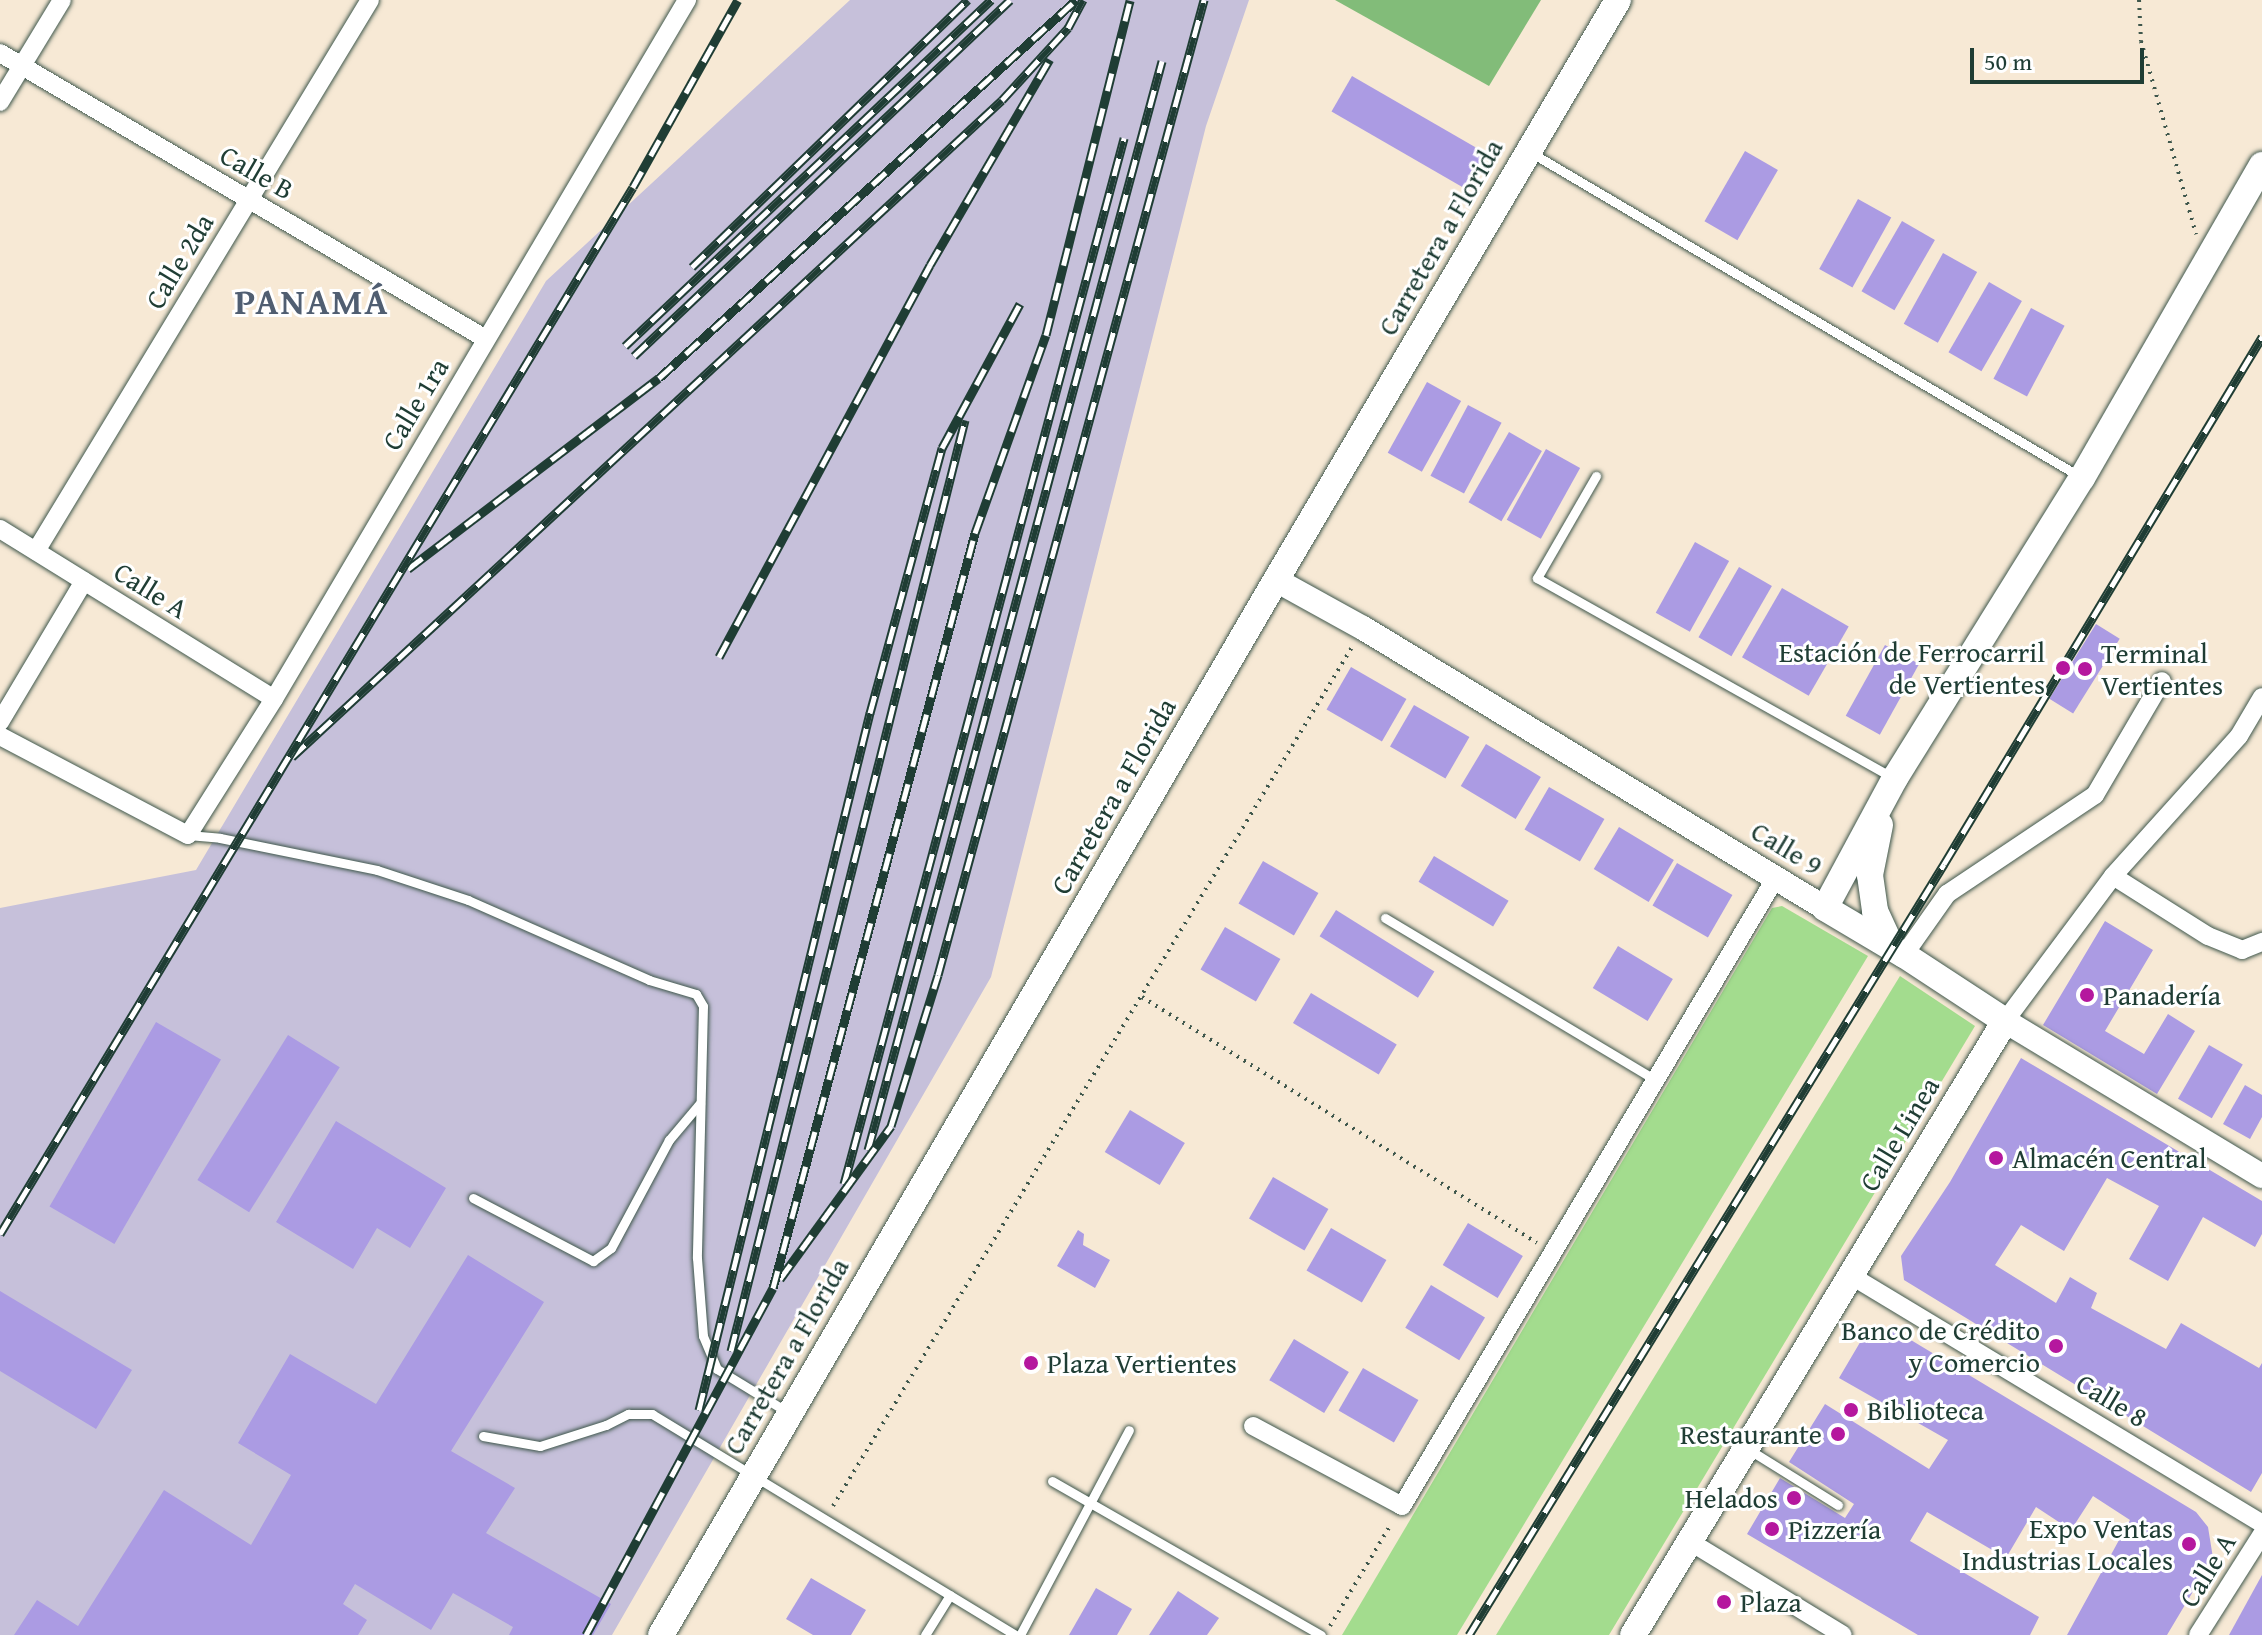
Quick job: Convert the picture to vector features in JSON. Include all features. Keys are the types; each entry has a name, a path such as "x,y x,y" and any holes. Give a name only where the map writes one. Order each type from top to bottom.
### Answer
{"main road":[{"name":"Carretera a Florida","path":"669,1632 789,1413 1618,0"},
{"path":"1825,908 1895,778 2082,478 2262,165"},
{"path":"1895,778 1874,843 1870,875 1875,911 1898,951"},
{"name":"Calle 9","path":"1825,908 2005,1021"},
{"name":"Calle Linea","path":"1633,1635 2005,1021"}],"street":[{"path":"0,102 62,0"},
{"name":"Calle 2da","path":"36,551 370,0"},
{"name":"Calle 1ra","path":"188,835 274,699 687,0"},
{"name":"Calle B","path":"0,53 486,339"},
{"name":"Calle A","path":"0,529 274,699"},
{"name":"Calle 9","path":"1276,580 1363,628 1825,908"},
{"path":"0,722 84,581"},
{"path":"1898,951 1947,894 2095,795 2162,681"},
{"name":"Calle Linea","path":"2005,1021 2113,876 2239,736 2262,697"},
{"path":"0,736 188,835"},
{"path":"2113,876 2208,936 2242,950 2262,942"},
{"path":"1253,1426 1402,1506 1775,879"},
{"name":"Calle 9","path":"2005,1021 2262,1176"},
{"name":"Calle 8","path":"1850,1275 2262,1524"},
{"name":"Calle A","path":"2198,1635 2262,1534"},
{"path":"1689,1541 1843,1635"}],"lane":[{"path":"1528,150 2082,478"},
{"path":"1596,476 1537,578 1895,778"},
{"path":"188,835 220,838 377,870 468,900 649,980 696,994 703,1006 697,1258 703,1336 717,1369 789,1413"},
{"path":"1385,918 1656,1080"},
{"path":"473,1198 593,1261 611,1248 669,1140 701,1103"},
{"path":"483,1436 540,1446 606,1425 628,1414 652,1414 1018,1635 1129,1430"},
{"path":"1745,1448 1838,1505"},
{"path":"1052,1481 1323,1635"},
{"path":"925,1635 950,1595"}],"path":[{"path":"2139,0 2141,41 2204,265"},
{"path":"826,1518 1363,628"},
{"path":"1142,997 1553,1253"},
{"path":"1323,1635 1402,1506"}],"shaded area":[{"path":"850,0 1249,0 1206,126 991,977 612,1635 0,1635 0,908 196,870 546,281"}],"green space":[{"path":"1335,0 1541,0 1489,86"},
{"path":"1782,906 1868,956 1457,1635 1342,1635 1772,908"},
{"path":"1900,976 1975,1026 1609,1635 1496,1635"}],"building":[{"path":"1352,76 1487,154 1467,190 1332,112"},
{"path":"1745,151 1778,170 1737,240 1704,221"},
{"path":"1858,199 1891,217 1852,287 1819,269"},
{"path":"1902,221 1935,240 1894,310 1862,291"},
{"path":"1943,253 1977,272 1938,343 1904,324"},
{"path":"1989,282 2022,301 1981,371 1948,352"},
{"path":"2031,308 2065,326 2027,396 1993,379"},
{"path":"1427,382 1461,401 1422,472 1388,453"},
{"path":"1468,405 1502,423 1464,493 1430,476"},
{"path":"1509,432 1542,451 1501,521 1468,502"},
{"path":"1546,449 1580,468 1541,539 1507,520"},
{"path":"1695,542 1729,561 1690,632 1656,613"},
{"path":"1739,567 1772,586 1731,656 1698,637"},
{"path":"1782,588 1849,626 1809,696 1742,657"},
{"name":"Terminal Vertientes","path":"2096,624 2120,639 2073,713 2049,699"},
{"path":"1885,645 1919,664 1880,735 1846,716"},
{"path":"1351,667 1406,699 1382,741 1326,709"},
{"path":"1414,705 1469,737 1445,779 1390,747"},
{"path":"1486,744 1541,777 1516,819 1461,786"},
{"path":"1549,787 1604,819 1580,861 1524,829"},
{"path":"1619,827 1674,860 1649,902 1594,869"},
{"path":"1434,856 1509,901 1493,927 1419,882"},
{"path":"1263,861 1318,893 1294,935 1238,903"},
{"path":"1677,863 1732,895 1708,937 1652,905"},
{"path":"1336,910 1434,971 1418,998 1320,936"},
{"path":"2105,921 2153,950 2105,1031 2144,1054 2168,1014 2195,1031 2157,1094 2043,1025"},
{"path":"1225,927 1280,959 1256,1001 1200,969"},
{"path":"1618,946 1673,979 1648,1021 1593,988"},
{"path":"1311,993 1397,1045 1379,1075 1293,1023"},
{"path":"156,1022 221,1060 114,1244 50,1206"},
{"path":"288,1035 340,1067 249,1212 197,1180"},
{"path":"2209,1045 2243,1064 2212,1118 2178,1099"},
{"path":"2021,1058 2262,1201 2262,1234 2255,1247 2203,1217 2168,1281 2129,1259 2159,1206 2107,1178 2064,1251 2021,1225 1995,1265 2056,1303 2070,1277 2097,1293 2091,1308 2166,1349 2181,1323 2259,1368 2262,1363 2262,1473 2251,1492 1904,1280 1901,1256 1950,1182"},
{"path":"2245,1085 2262,1095 2262,1117 2250,1139 2223,1124"},
{"path":"1130,1110 1185,1143 1160,1185 1105,1152"},
{"path":"336,1121 446,1188 410,1248 377,1228 353,1269 276,1222"},
{"path":"1273,1177 1328,1209 1304,1251 1249,1219"},
{"path":"1468,1223 1523,1256 1498,1298 1443,1265"},
{"path":"1331,1228 1386,1260 1362,1302 1306,1270"},
{"path":"1078,1230 1084,1234 1083,1245 1110,1260 1095,1288 1057,1266"},
{"path":"468,1255 544,1302 451,1451 515,1488 486,1533 611,1604 593,1635 509,1635 513,1627 453,1593 431,1630 355,1584 343,1604 367,1620 358,1635 14,1635 37,1600 78,1626 164,1490 251,1545 291,1475 238,1443 290,1354 376,1404"},
{"path":"1431,1285 1485,1317 1459,1360 1405,1328"},
{"path":"0,1291 132,1370 96,1429 0,1371"},
{"path":"1891,1328 2196,1512 2208,1527 2213,1558 2167,1635 2067,1635 2130,1520 2093,1496 2071,1530 2036,1507 2006,1558 1927,1512 1910,1541 2039,1617 2030,1635 1918,1635 1747,1534 1780,1478 1845,1518 1854,1504 1789,1462 1825,1404 1929,1469 1948,1440 1839,1378 1862,1339"},
{"path":"1294,1339 1349,1372 1324,1413 1269,1380"},
{"path":"1363,1368 1418,1400 1394,1442 1338,1410"},
{"path":"2262,1575 2262,1635 2229,1635"},
{"path":"811,1578 866,1610 851,1635 813,1635 786,1619"},
{"path":"1096,1588 1132,1609 1117,1635 1069,1635"},
{"path":"1178,1591 1219,1618 1207,1635 1149,1635"}],"railway":[{"path":"0,1234 633,187 738,0"},
{"path":"692,267 968,0"},
{"path":"625,346 991,0"},
{"path":"634,356 1010,0"},
{"path":"408,569 659,378 1076,0"},
{"path":"292,757 1002,100 1068,28 1083,0"},
{"path":"586,1635 773,1288 975,533 1046,335 1130,0"},
{"path":"780,1279 891,1126 938,975 1204,0"},
{"path":"719,657 930,265 1050,59"},
{"path":"868,1150 1162,61"},
{"path":"844,1184 1124,138"},
{"path":"699,1410 870,713 942,448 1020,304"},
{"path":"1469,1635 1944,864 2262,337"},
{"path":"731,1351 965,420"}],"place":[{"name":"Estación de Ferrocarril de Vertientes","path":"2063,668"},
{"name":"Terminal Vertientes","path":"2085,669"},
{"name":"Panadería","path":"2087,995"},
{"name":"Almacén Central","path":"1996,1158"},
{"name":"Banco de Crédito y Comercio","path":"2056,1346"},
{"name":"Plaza Vertientes","path":"1031,1363"},
{"name":"Biblioteca","path":"1851,1410"},
{"name":"Restaurante","path":"1838,1434"},
{"name":"Helados","path":"1794,1498"},
{"name":"Pizzería","path":"1772,1529"},
{"name":"Expo Ventas Industrias Locales","path":"2189,1544"},
{"name":"Plaza","path":"1724,1602"}],"district":[{"name":"PANAMÁ","path":"312,301"}]}
